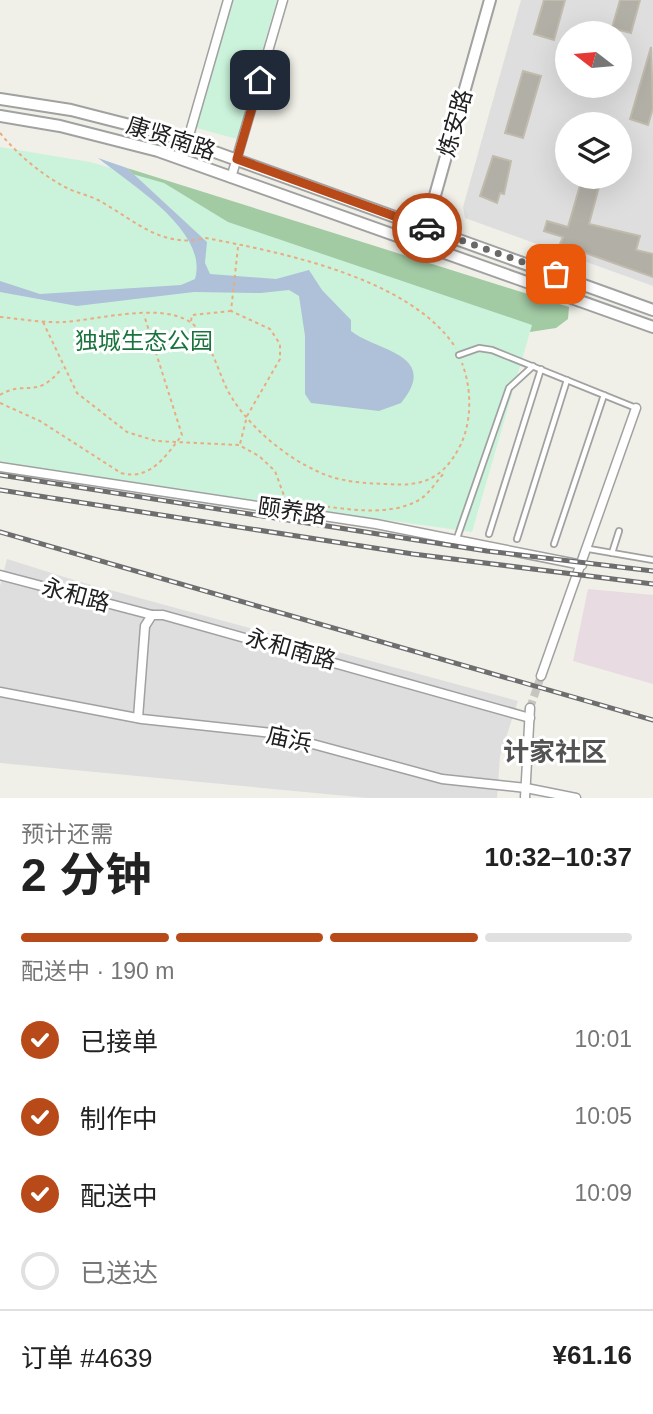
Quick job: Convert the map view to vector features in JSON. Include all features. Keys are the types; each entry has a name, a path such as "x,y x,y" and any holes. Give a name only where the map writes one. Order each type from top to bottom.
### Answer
{"street":[{"path":"182,160 228,0"},
{"path":"232,178 283,0"},
{"name":"炼安路","path":"421,245 490,0"},
{"name":"康贤南路","path":"0,99 97,116 187,142 653,310"},
{"name":"康贤南路","path":"0,116 101,136 182,160 653,327"},
{"path":"541,676 589,548 636,408"},
{"name":"颐养路","path":"0,467 457,538 582,565"},
{"name":"永和路","path":"0,575 152,615"},
{"path":"138,718 145,626 152,615"},
{"name":"永和南路","path":"152,615 163,615 218,629 530,718"},
{"name":"庙浜","path":"0,692 138,718 272,733 442,779 526,788 576,798"},
{"path":"525,798 530,708"}],"lane":[{"path":"459,355 479,348 541,369 636,408"},
{"path":"457,538 509,388 526,369 533,366"},
{"path":"489,534 541,369"},
{"path":"517,539 568,380"},
{"path":"554,544 604,395"},
{"path":"612,553 618,531"},
{"path":"589,548 653,560"}],"path":[{"path":"0,134 24,159 67,188 97,199 152,234 189,242 206,238 342,270 420,310 455,346 459,355 469,401 466,432 446,471 423,497 411,503 369,512 285,500 275,471 259,456 239,445 176,443 127,432 77,393 42,321"},
{"path":"231,312 239,246"},
{"path":"191,322 192,314 231,312 270,329 280,344 280,359 247,416 239,445"},
{"path":"0,317 62,322 144,313 172,316 191,322 202,337 233,402 266,435 318,472 348,481 400,485 433,479 446,471"},
{"path":"0,403 40,421 105,464 134,477 153,469 182,435 144,313"},
{"path":"0,395 10,389 30,390 44,387 63,366"}],"shaded area":[{"path":"521,0 653,0 653,286 465,218 463,207"},
{"path":"7,559 77,581 518,701 500,756 497,798 368,798 0,763 0,586"},
{"path":"588,589 653,595 653,684 573,661"}],"green space":[{"path":"230,0 277,0 237,139 193,127"},
{"name":"独城生态公园","path":"0,147 90,162 164,183 228,222 532,325 472,532 0,466"},
{"path":"127,168 569,307 568,319 556,328 530,332 242,239 137,178"}],"water":[{"path":"98,158 127,168 207,242 205,263 210,274 276,279 309,270 322,290 351,320 351,331 400,356 409,364 414,374 411,387 401,403 379,411 311,403 305,394 305,336 299,296 289,290 261,293 194,292 77,306 0,292 0,281 40,294 181,285 195,279 196,261 179,226 164,210"}],"building":[{"path":"544,0 565,0 559,21 555,21 554,40 534,34"},
{"path":"620,0 640,0 632,29 632,21 614,21"},
{"path":"651,47 653,108 648,125 632,120"},
{"path":"523,71 541,76 523,138 505,133"},
{"path":"493,156 511,161 504,194 500,193 497,203 480,196"},
{"path":"579,189 598,189 589,224 640,236 636,250 653,254 653,277 560,244 563,237 544,231 547,221 568,227"}],"tunnel":[{"path":"530,708 541,676"}],"railway":[{"path":"0,475 487,551 653,571"},
{"path":"0,490 413,554 653,584"},
{"path":"0,532 653,720"}],"way so far":[{"path":"427,228 556,274"}],"district":[{"name":"计家社区","path":"555,752"}],"route":[{"path":"260,80 237,159 427,228"}]}
